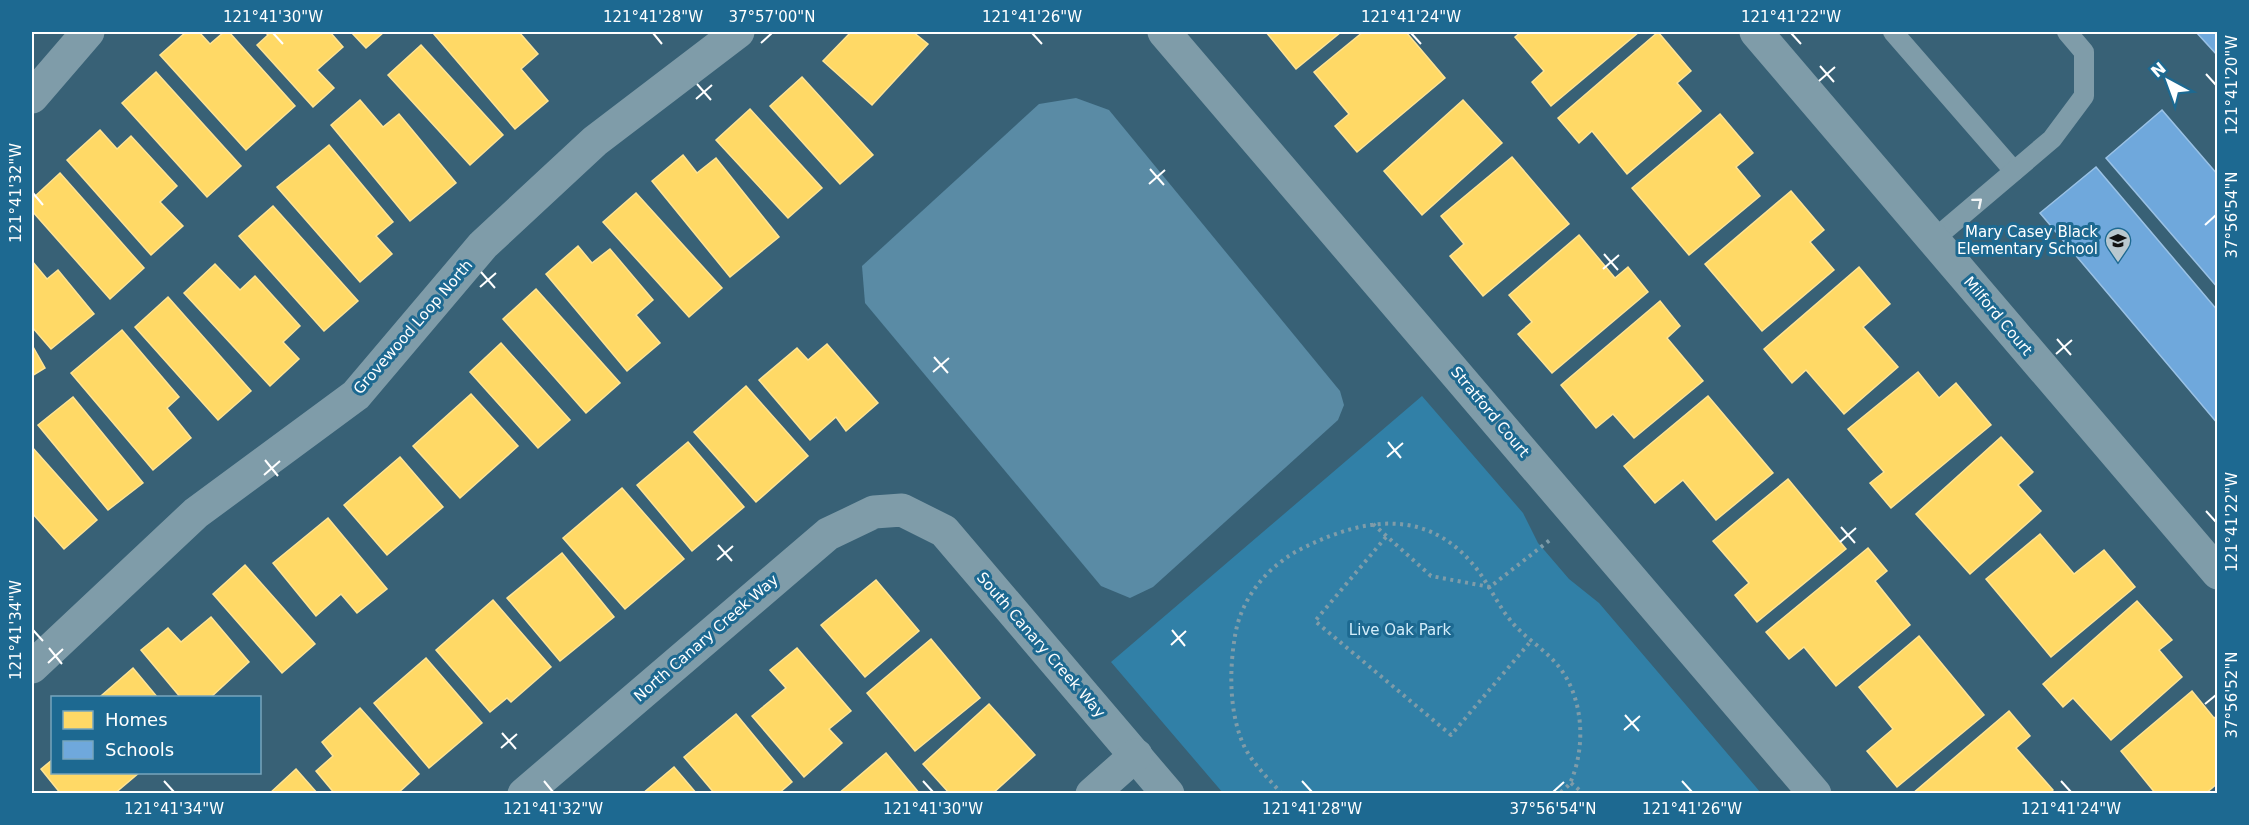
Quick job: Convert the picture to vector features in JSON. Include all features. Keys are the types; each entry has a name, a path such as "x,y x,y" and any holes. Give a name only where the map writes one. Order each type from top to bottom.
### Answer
{"street":[{"path":"32,97 88,32"},
{"name":"Grovewood Loop North","path":"32,667 196,513 356,395 483,245 595,141 738,32"},
{"name":"Stratford Court","path":"1164,32 1815,794"},
{"name":"Milford Court","path":"1756,32 2217,573"},
{"name":"South Canary Creek Way","path":"902,510 944,531 1168,794"},
{"name":"North Canary Creek Way","path":"524,794 828,534 874,512 902,510"},
{"path":"1092,794 1136,755"}],"lane":[{"path":"1893,32 2014,171"},
{"path":"1933,240 2052,139 2084,96 2084,52 2067,32"}],"path":[{"path":"1373,524 1431,576 1490,586 1540,548"},
{"path":"1282,794 1251,756 1237,727 1232,687 1232,651 1238,619 1253,590 1272,570 1297,551 1332,534 1373,524 1424,528 1447,539 1470,561 1490,586 1511,621 1555,662 1567,678 1581,725 1580,745 1571,783 1559,794"},
{"path":"1386,537 1315,621 1451,735 1531,641"},
{"path":"1571,783 1584,794"}],"green space":[{"name":"Live Oak Park","path":"1422,396 1523,513 1538,543 1569,579 1599,603 1761,793 1223,793 1111,662"}],"shaded area":[{"path":"1076,98 1109,110 1340,391 1344,405 1338,420 1153,587 1130,598 1101,586 865,303 862,266 1039,104"}],"building: Homes":[{"path":"186,32 199,32 210,44 224,32 229,32 295,106 246,150 160,55"},
{"path":"265,32 330,32 343,47 317,70 334,88 313,107 257,45 268,35"},
{"path":"351,32 384,32 366,48"},
{"path":"519,32 538,54 521,69 548,101 515,129 433,33"},
{"path":"851,32 913,32 928,44 872,105 823,61"},
{"path":"1266,32 1341,32 1296,69"},
{"path":"1363,32 1406,32 1445,78 1357,152 1335,126 1349,114 1314,72"},
{"path":"1521,32 1639,32 1551,106 1532,82 1544,71 1515,37"},
{"path":"1658,32 1691,71 1677,83 1701,111 1627,174 1592,131 1579,143 1558,118"},
{"path":"421,45 503,135 470,165 388,75"},
{"path":"156,72 241,166 207,197 122,103"},
{"path":"802,77 873,155 840,184 770,106"},
{"path":"360,100 383,127 399,114 456,183 410,221 331,125"},
{"path":"1463,100 1502,143 1422,215 1384,171"},
{"path":"750,109 822,188 788,218 716,140"},
{"path":"1720,114 1753,153 1736,167 1760,196 1689,255 1632,188"},
{"path":"100,130 117,149 131,136 177,186 160,202 183,226 151,255 67,160"},
{"path":"329,145 393,222 376,236 392,254 360,282 277,187"},
{"path":"683,155 697,173 716,158 779,237 730,277 652,181"},
{"path":"1512,157 1569,224 1483,296 1450,256 1464,244 1441,216"},
{"path":"60,173 144,268 110,299 32,211 32,199"},
{"path":"1791,191 1824,230 1810,242 1834,270 1762,331 1705,264"},
{"path":"636,193 722,288 689,317 603,222"},
{"path":"273,206 358,301 324,331 239,236"},
{"path":"1579,235 1615,278 1628,267 1648,292 1552,373 1518,334 1532,322 1509,295"},
{"path":"578,246 592,263 610,249 653,300 636,315 660,343 627,371 546,274"},
{"path":"32,261 47,279 58,270 94,314 51,349 32,327"},
{"path":"215,264 240,290 255,276 300,326 283,342 299,359 270,386 184,293"},
{"path":"1859,267 1890,304 1863,327 1898,367 1844,414 1806,370 1792,383 1764,349"},
{"path":"536,289 620,383 586,413 503,319"},
{"path":"168,297 251,391 218,420 135,327"},
{"path":"1660,301 1680,326 1667,338 1703,381 1634,438 1613,414 1596,428 1561,385"},
{"path":"122,330 179,397 167,408 191,438 153,470 71,373"},
{"path":"501,343 570,420 538,448 470,372"},
{"path":"827,344 878,403 846,431 836,417 810,440 759,380 797,348 808,360"},
{"path":"32,345 45,368 32,376"},
{"path":"1918,372 1939,398 1956,383 1991,425 1891,508 1870,483 1884,472 1848,429"},
{"path":"746,386 808,456 756,502 694,432"},
{"path":"471,394 518,446 460,498 413,446"},
{"path":"1708,396 1773,473 1716,520 1683,480 1655,503 1624,466"},
{"path":"73,397 143,483 108,510 38,425"},
{"path":"2001,437 2033,472 2018,485 2041,511 1970,574 1916,514"},
{"path":"688,442 744,507 692,551 637,485"},
{"path":"32,447 97,520 64,549 32,513"},
{"path":"400,457 443,507 387,555 344,505"},
{"path":"1788,479 1846,549 1757,622 1735,595 1749,583 1713,541"},
{"path":"622,488 684,559 625,609 563,538"},
{"path":"328,518 387,589 357,613 341,594 316,616 273,563"},
{"path":"2040,534 2074,574 2104,550 2135,587 2051,657 1986,579"},
{"path":"1868,548 1887,571 1875,581 1910,625 1836,686 1804,647 1789,659 1766,632"},
{"path":"562,553 614,617 560,661 507,598"},
{"path":"245,565 315,644 282,673 213,594"},
{"path":"876,580 919,631 865,677 821,625"},
{"path":"493,600 551,667 511,702 507,698 490,712 436,650"},
{"path":"2137,601 2172,640 2159,650 2182,677 2111,740 2073,698 2063,707 2043,684"},
{"path":"211,617 249,662 212,696 179,696 141,650 168,628 181,642"},
{"path":"1919,636 1984,715 1897,787 1867,751 1893,729 1859,687"},
{"path":"931,639 980,698 915,751 867,693"},
{"path":"797,648 851,711 829,729 842,743 804,777 752,716 786,688 770,670"},
{"path":"426,658 482,723 429,768 374,703"},
{"path":"133,668 156,696 101,696"},
{"path":"2192,691 2214,718 2218,715 2218,783 2205,794 2156,794 2121,751"},
{"path":"989,704 1035,755 992,794 950,794 923,764"},
{"path":"360,708 419,774 397,794 335,794 316,771 333,756 322,742"},
{"path":"2009,711 2030,736 2016,748 2053,790 2049,794 1912,794"},
{"path":"736,714 792,782 778,794 715,794 684,757"},
{"path":"886,753 920,794 838,794"},
{"path":"51,761 51,774 138,774 114,794 61,794 41,769"},
{"path":"674,767 697,794 642,794"},
{"path":"296,769 318,794 269,794"}],"building: Schools":[{"path":"2196,32 2218,32 2218,56"},
{"path":"2162,110 2218,175 2218,288 2106,158"},
{"path":"2096,167 2218,311 2218,424 2040,213"}],"place":[{"name":"Mary Casey Black Elementary School","path":"2118,264"}]}
